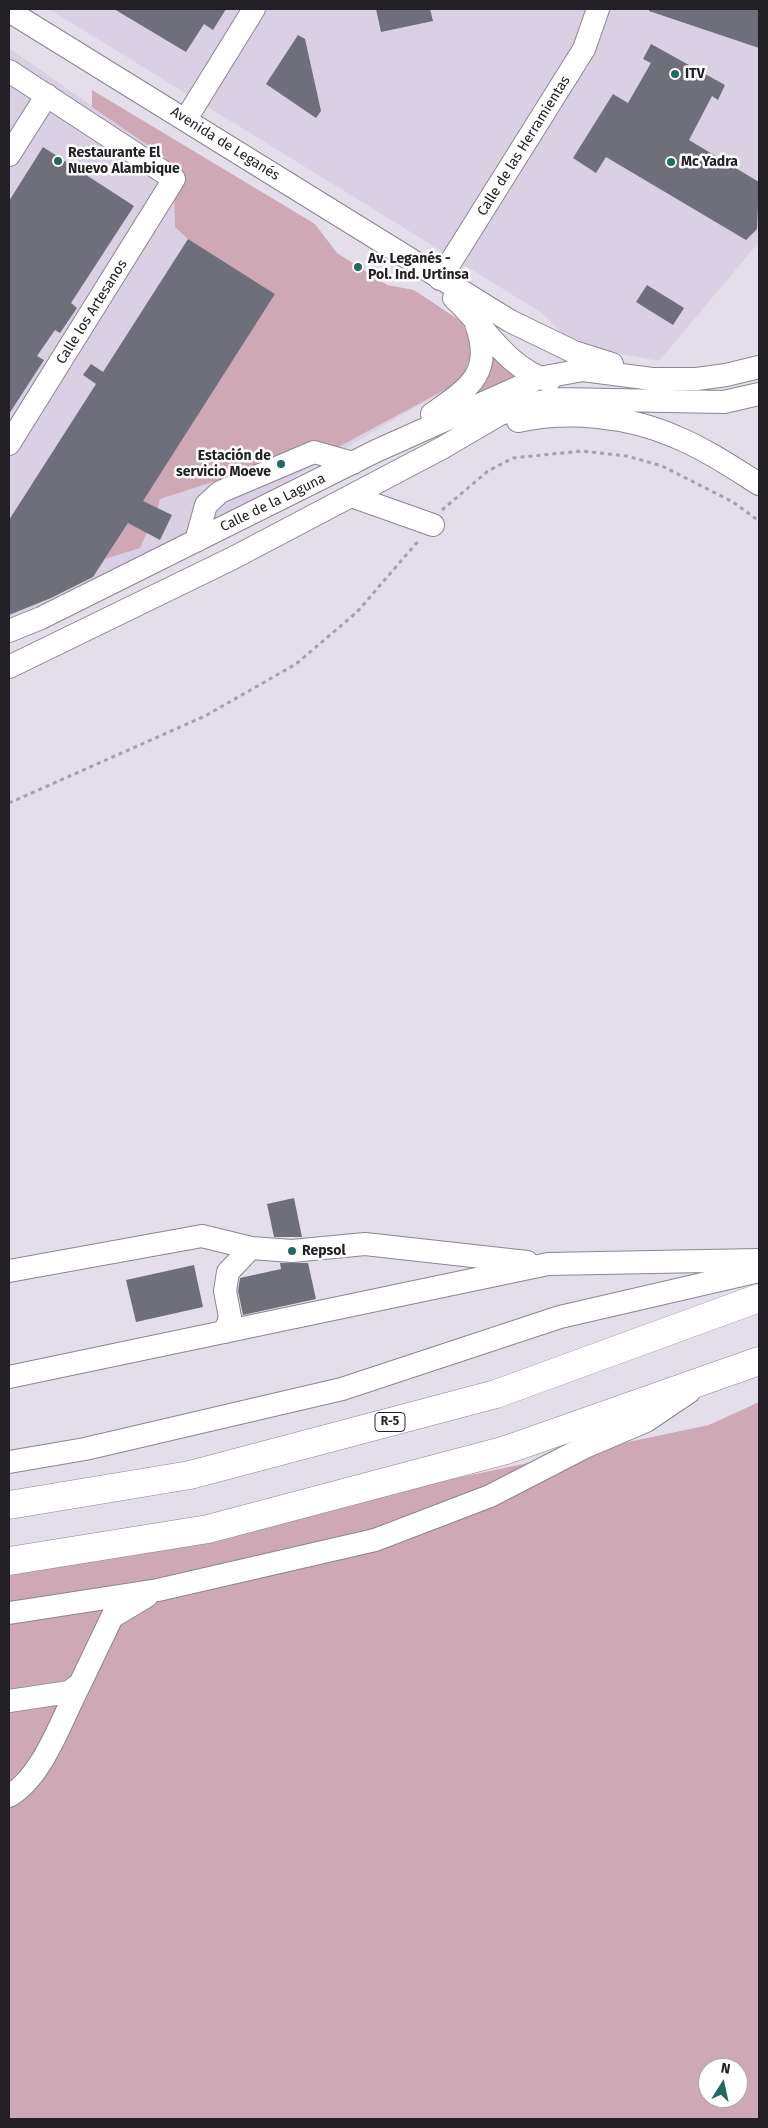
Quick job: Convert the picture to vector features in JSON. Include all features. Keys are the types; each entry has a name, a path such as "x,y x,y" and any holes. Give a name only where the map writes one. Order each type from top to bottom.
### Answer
{"highway":[{"name":"R-5","path":"9,1505 190,1475 496,1394 759,1298"},
{"path":"9,1562 208,1529 506,1450 759,1361"}],"street":[{"path":"186,119 254,9"},
{"name":"Calle de las Herramientas","path":"440,279 584,49 598,9"},
{"name":"Avenida de Leganés","path":"9,11 510,321 574,352 656,374 697,379"},
{"path":"9,71 47,96 9,155"},
{"name":"Calle los Artesanos","path":"9,444 174,179 47,96"},
{"name":"Avenida de Leganés","path":"440,279 449,293 474,316 513,363 539,378 570,387 674,402"},
{"path":"376,451 464,392 476,378 482,358 483,342 474,316"},
{"path":"697,379 726,375 759,367"},
{"name":"Calle de la Laguna","path":"9,631 40,618 376,451 539,378 583,370 652,379 697,379"},
{"path":"442,448 500,414 534,403 557,399 724,402 759,394"},
{"path":"442,448 501,424 556,415 586,416 630,422 675,436 759,484"},
{"name":"Calle de la Laguna","path":"9,667 224,562 442,448"},
{"path":"196,541 206,505 220,492 314,452 353,463"},
{"path":"351,496 432,525"},
{"path":"9,1271 202,1236 251,1248 292,1251 365,1244 548,1264 759,1260"},
{"path":"225,1332 230,1317 225,1291 228,1272 251,1248"},
{"path":"9,1377 548,1264"},
{"path":"9,1462 85,1449 342,1390 560,1317 759,1271"},
{"path":"9,1613 158,1590 375,1540 490,1496 587,1446 646,1421 707,1379"},
{"path":"9,1796 19,1790 40,1766 112,1617 158,1590"},
{"path":"9,1701 69,1692 80,1684"}],"path":[{"path":"9,802 205,716 296,664 357,612 432,525 445,506 488,470 513,458 582,451 627,456 662,466 732,502 759,521"}],"shaded area":[{"path":"49,9 759,9 759,242 659,361 611,352 563,334 542,313"},
{"path":"9,48 474,374 106,585 9,628"},
{"path":"92,90 315,224 337,253 387,285 414,290 462,322 473,350 461,381 329,452 302,444 237,474 160,499 158,508 140,548 105,559 275,294 188,239 175,227 174,179 165,157 92,107"},
{"path":"491,353 522,379 470,400 489,375"},
{"path":"759,1402 759,2119 9,2119 9,1572 709,1425"}],"building":[{"path":"114,9 226,9 213,30 204,24 186,52"},
{"path":"376,9 430,9 433,21 381,32"},
{"path":"649,9 759,9 759,48 649,11"},
{"path":"298,35 305,39 321,111 316,118 266,84"},
{"name":"Mc Yadra","path":"651,44 725,85 718,100 712,96 689,140 759,182 757,229 746,240 606,157 596,173 573,158 613,94 628,103 651,63 643,59"},
{"path":"43,147 134,206 71,303 77,308 60,333 55,330 37,356 44,360 9,414 9,201"},
{"path":"188,239 275,294 143,501 172,515 160,540 128,523 93,577 51,598 9,615 9,520 96,384 83,375 91,364 103,372"},
{"path":"647,285 684,308 673,325 636,302"},
{"path":"294,1198 302,1237 274,1237 267,1204"},
{"path":"280,1263 308,1263 316,1299 243,1315 238,1291 240,1278 281,1269"},
{"path":"194,1265 203,1307 136,1322 126,1280"}],"place":[{"name":"ITV","path":"675,74"},
{"name":"Restaurante El Nuevo Alambique","path":"58,161"},
{"name":"Mc Yadra","path":"671,162"},
{"name":"Av. Leganés - Pol. Ind. Urtinsa","path":"358,267"},
{"name":"Estación de servicio Moeve","path":"281,464"},
{"name":"Repsol","path":"292,1251"}]}
